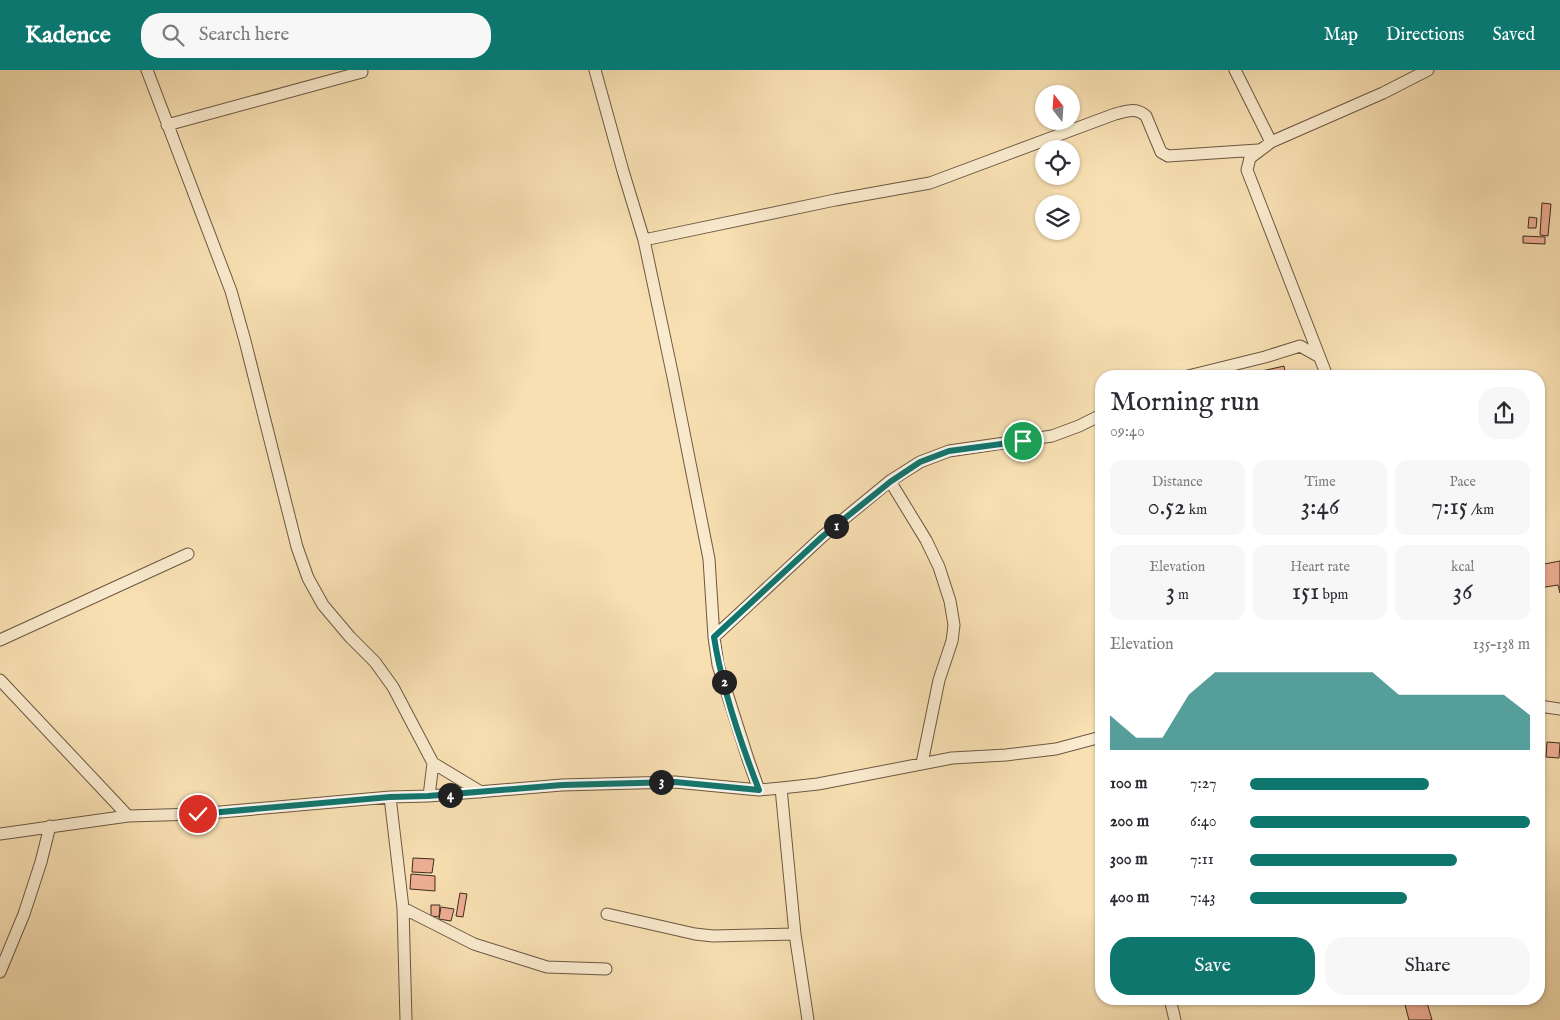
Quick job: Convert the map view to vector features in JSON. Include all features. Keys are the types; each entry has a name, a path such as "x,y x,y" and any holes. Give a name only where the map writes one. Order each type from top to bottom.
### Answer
{"street":[{"path":"147,70 231,291 248,350 297,547 308,578 323,605 350,637 376,662 393,687 433,763 481,792"},
{"path":"595,70 644,240 709,559 714,637 718,666 759,790"},
{"path":"1235,70 1271,142"},
{"path":"1324,370 1247,170 1250,158 1258,150 1271,142 1383,93 1428,70"},
{"path":"167,125 362,72"},
{"path":"644,240 810,205 930,183 1133,109 1142,112 1146,116 1161,152 1168,156 1258,150"},
{"path":"1300,346 1308,327"},
{"path":"1214,370 1256,360 1300,346 1318,356"},
{"path":"714,637 823,536 890,482 920,462 949,451 1052,436 1095,418"},
{"path":"890,482 926,540 950,601 954,625 952,641 939,680 922,763"},
{"path":"0,640 188,554"},
{"path":"0,680 128,816"},
{"path":"1545,707 1560,709"},
{"path":"0,834 128,816 198,814 390,797 428,796 562,785 675,782 759,790 782,788 818,784 952,758 1006,755 1056,749 1095,738"},
{"path":"428,796 433,763"},
{"path":"782,788 795,934 805,1019"},
{"path":"390,797 403,908 406,1020"},
{"path":"0,972 27,906 42,862 50,826"},
{"path":"403,908 474,944 547,967 606,969"},
{"path":"607,914 695,934 713,936 795,934"},
{"path":"1171,1005 1175,1020"}],"building":[{"path":"1542,203 1551,204 1548,236 1540,235"},
{"path":"1529,217 1537,218 1536,228 1528,228"},
{"path":"1523,236 1545,237 1545,244 1523,243"},
{"path":"1284,366 1285,370 1266,370"},
{"path":"1560,561 1560,593 1558,585 1545,587 1545,564"},
{"path":"1547,742 1560,743 1559,758 1546,757"},
{"path":"413,858 434,859 432,873 412,872"},
{"path":"411,874 435,876 435,891 410,889"},
{"path":"460,893 467,894 463,917 456,916"},
{"path":"431,905 440,905 439,917 431,916"},
{"path":"441,907 454,909 451,921 439,919"},
{"path":"1405,1005 1428,1005 1432,1020 1409,1020"}],"route":[{"path":"198,814 390,797 428,796 562,785 675,782 759,790 718,666 714,637 823,536 890,482 920,462 949,451 988,444 1023,441"}]}
